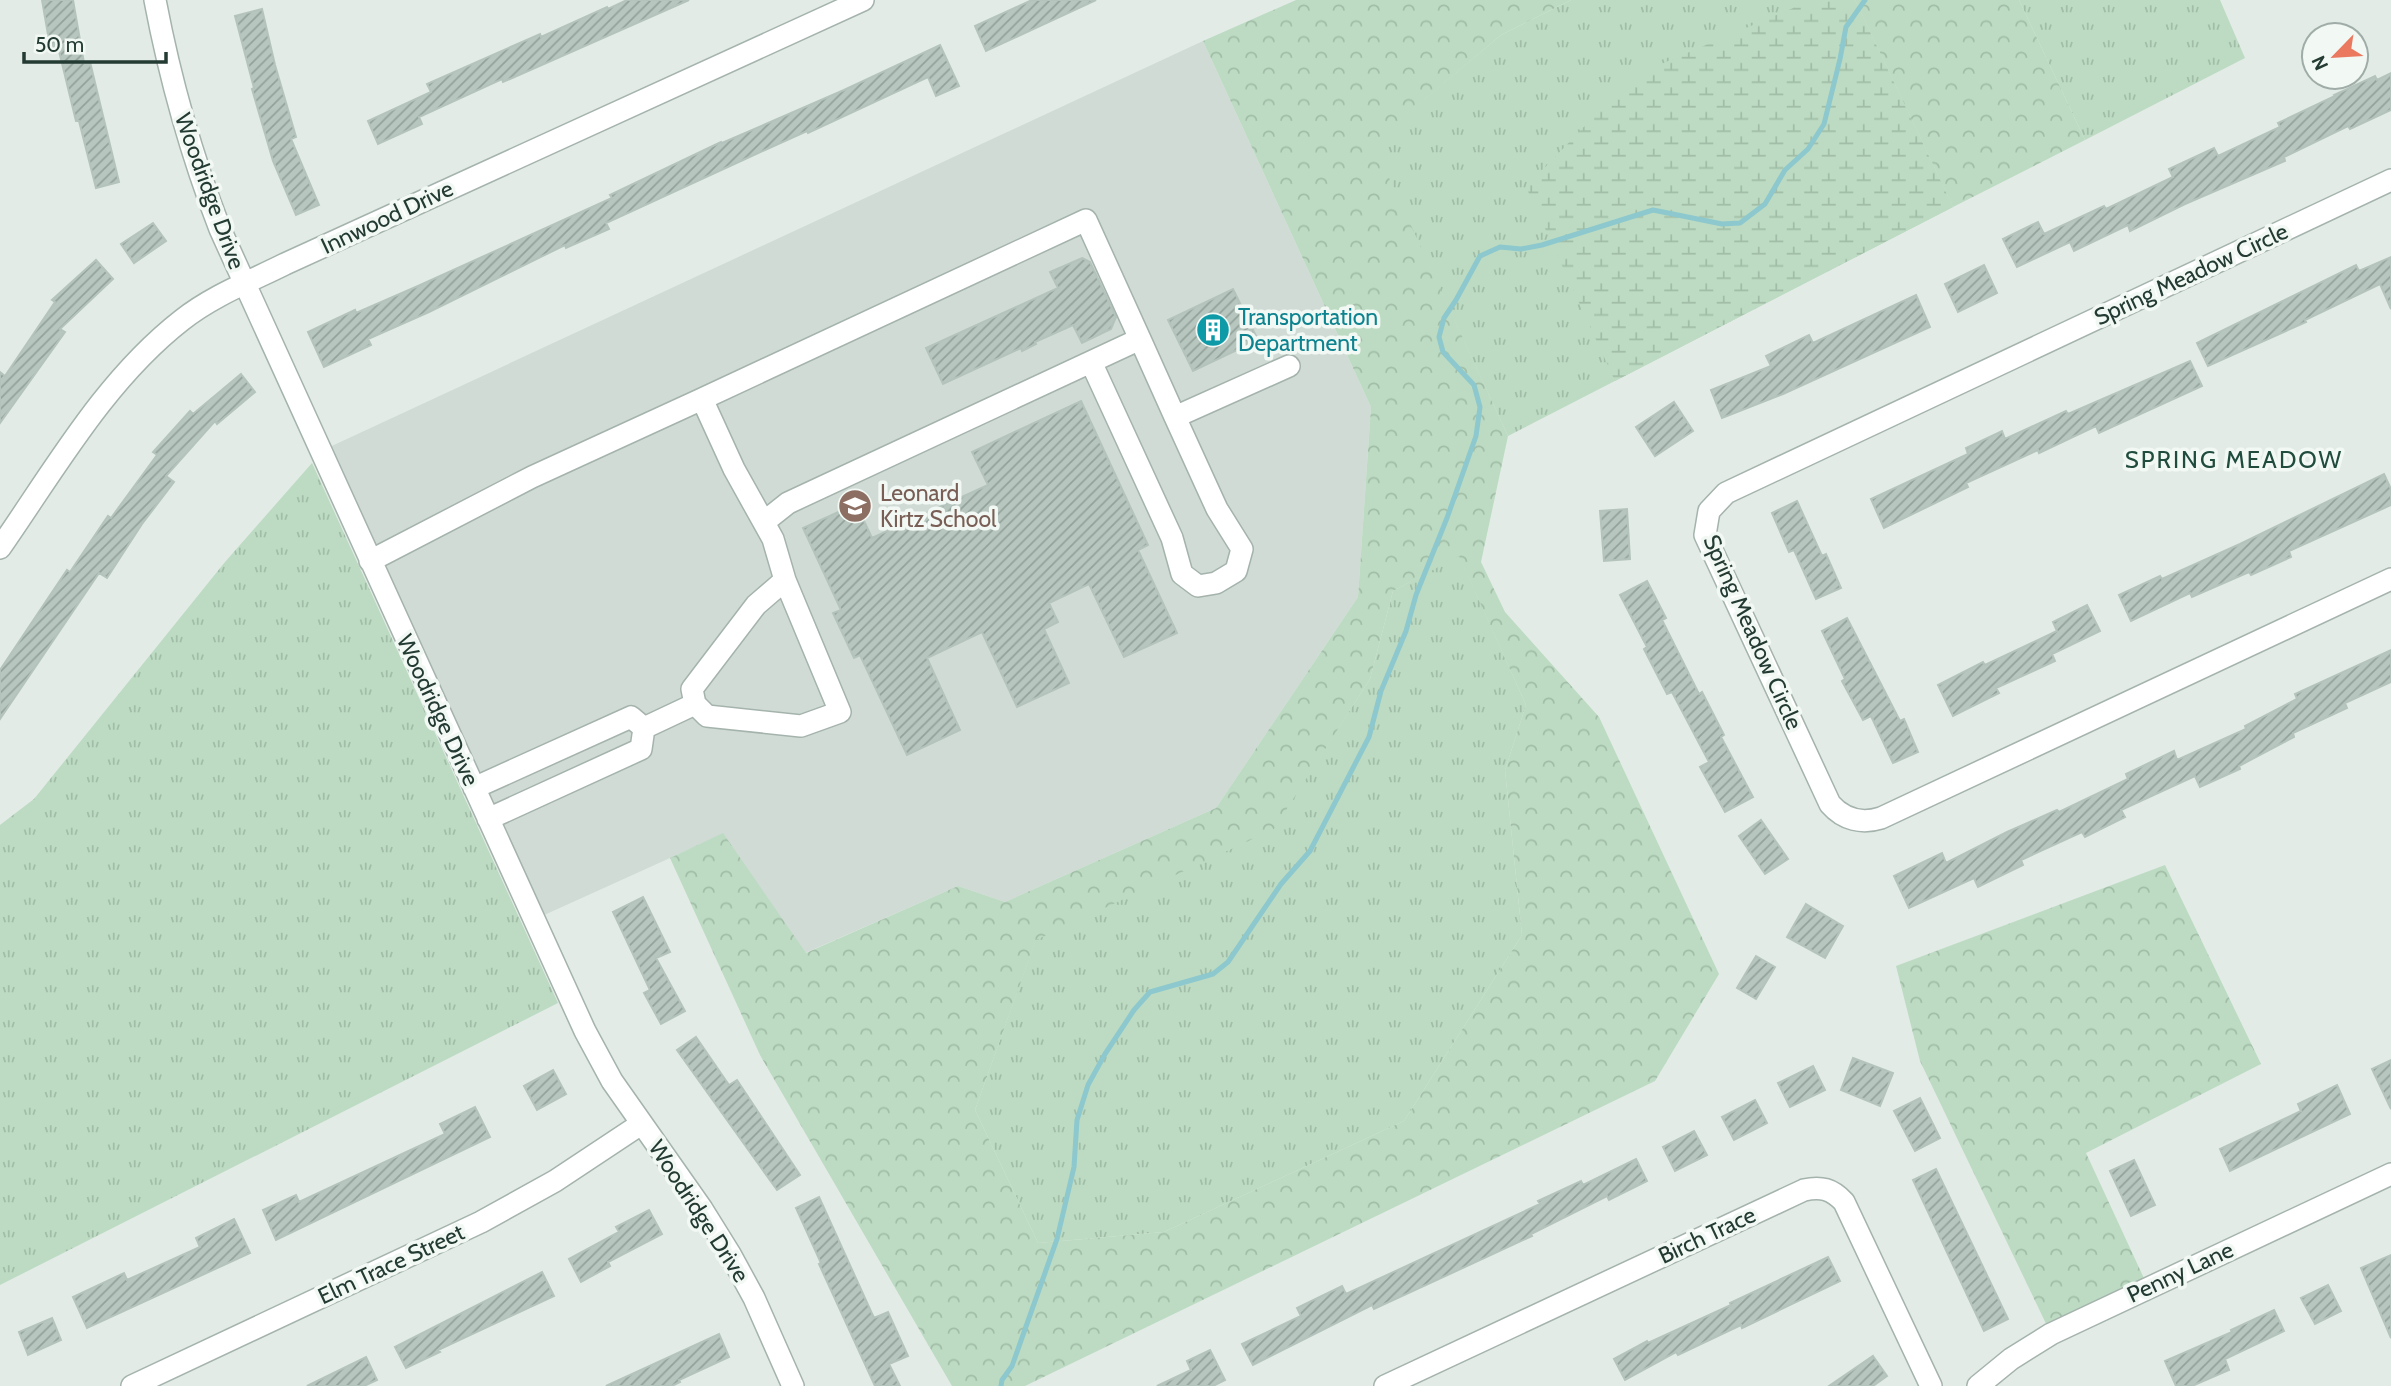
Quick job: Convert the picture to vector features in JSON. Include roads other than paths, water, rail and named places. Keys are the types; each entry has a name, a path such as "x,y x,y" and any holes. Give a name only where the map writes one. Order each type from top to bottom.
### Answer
{"street":[{"name":"Woodridge Drive","path":"155,0 179,110 199,175 220,229 584,1031 611,1081 702,1209 730,1254 754,1298 793,1386"},
{"name":"Innwood Drive","path":"0,548 123,375 183,318 245,284 863,0"},
{"name":"Spring Meadow Circle","path":"2391,180 1726,492 1709,511 1705,535 1830,804 1847,818 1859,821 1881,818 2391,579"},
{"path":"370,561 532,477 1086,220 1217,509 1242,549 1236,571 1216,583 1198,586 1182,574 1172,538 1091,362"},
{"path":"764,522 788,503 1140,340"},
{"path":"1175,417 1289,366"},
{"path":"702,399 734,469 773,539 785,580 840,712 801,726 708,716 695,704 692,689 756,605 785,580"},
{"path":"644,729 695,704"},
{"path":"474,788 631,717 644,729"},
{"path":"488,819 641,749 644,729"},
{"name":"Elm Trace Street","path":"132,1386 481,1222 555,1181 641,1124"},
{"name":"Penny Lane","path":"1978,1386 2011,1359 2051,1334 2391,1174"},
{"name":"Birch Trace","path":"1385,1386 1804,1190 1816,1187 1828,1189 1844,1202 1931,1386"}],"waterway":[{"path":"1001,1386 1012,1366 1057,1239 1074,1167 1077,1120 1088,1085 1105,1054 1134,1010 1150,992 1213,974 1228,962 1281,884 1310,851 1369,737 1381,691 1406,631 1416,595 1476,436 1480,407 1474,385 1443,352 1439,337 1444,318 1480,256 1500,247 1521,249 1542,245 1653,210 1722,224 1740,223 1765,204 1785,170 1808,149 1824,124 1846,27 1865,0"}],"place":[{"name":"Transportation Department","path":"1213,330"},
{"name":"Leonard Kirtz School","path":"855,506"}],"district":[{"name":"SPRING MEADOW","path":"2234,460"}]}
